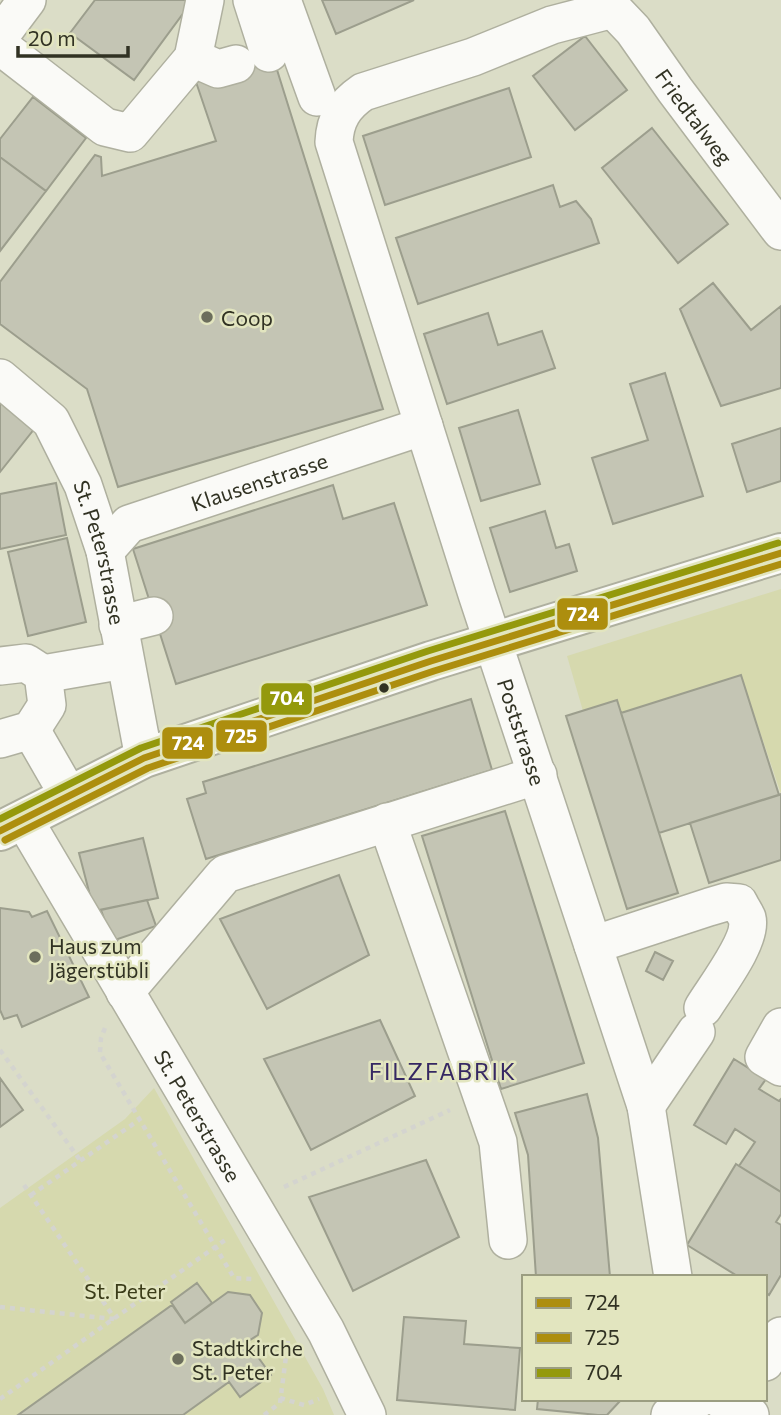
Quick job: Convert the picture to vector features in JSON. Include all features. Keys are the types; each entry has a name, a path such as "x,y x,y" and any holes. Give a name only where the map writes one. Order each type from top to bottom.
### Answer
{"main road":[{"path":"12,825 144,758 493,642 781,553"}],"street":[{"path":"0,36 27,0"},
{"path":"0,46 105,127 130,133 192,58 205,0"},
{"path":"252,0 268,56 330,104 350,101 363,92 473,57 552,25 614,5"},
{"path":"268,56 282,0"},
{"name":"Friedtalweg","path":"614,5 736,163 781,231"},
{"path":"192,58 218,69 268,56"},
{"name":"Poststrasse","path":"330,104 337,156 646,1106 673,1275"},
{"name":"St. Peterstrasse","path":"0,378 51,421 83,485 105,551 144,758"},
{"name":"Klausenstrasse","path":"105,551 129,524 294,483 424,426"},
{"path":"43,674 121,643 154,616"},
{"path":"0,666 26,663 43,674 47,705 16,734 69,796"},
{"path":"125,992 225,873 538,775"},
{"path":"387,822 498,1142 508,1240"},
{"name":"St. Peterstrasse","path":"12,825 125,992 326,1331 367,1415"},
{"path":"593,945 726,902 739,903 747,917 743,942 646,1106"},
{"path":"781,1027 764,1056 781,1067"},
{"path":"767,1359 781,1336"}],"path":[{"path":"104,1029 100,1054 139,1120 234,1279 252,1278 258,1289"},
{"path":"0,1050 79,1160"},
{"path":"251,1202 481,1095"},
{"path":"31,1195 139,1120"},
{"path":"24,1185 115,1319"},
{"path":"0,1399 216,1248"},
{"path":"0,1307 115,1319"},
{"path":"264,1415 279,1403 288,1342 282,1331"},
{"path":"280,1398 304,1405 322,1398"}],"green space":[{"path":"781,589 781,794 741,675 621,713 583,711 567,656"},
{"name":"St. Peter","path":"154,1088 323,1389 334,1415 0,1415 0,1208 125,1119"}],"building":[{"path":"95,0 193,0 134,80 70,33"},
{"path":"322,0 414,0 336,34"},
{"path":"585,36 627,90 575,130 533,76"},
{"path":"273,57 383,409 118,487 87,389 0,324 0,282 95,155 101,157 102,176 216,141 196,82"},
{"path":"509,88 531,157 385,205 363,136"},
{"path":"33,97 86,138 46,191 0,157 0,139"},
{"path":"652,128 728,224 678,263 602,168"},
{"path":"0,157 46,191 0,251"},
{"path":"553,185 560,207 576,201 591,219 599,243 418,304 396,238"},
{"path":"713,283 751,330 781,306 781,388 721,406 680,309"},
{"path":"488,313 498,345 542,331 555,368 447,404 424,334"},
{"path":"665,373 703,496 613,524 592,458 648,440 630,384"},
{"path":"0,401 35,428 0,472"},
{"path":"518,410 540,484 481,501 459,428"},
{"path":"781,428 781,481 747,492 732,444"},
{"path":"56,483 66,535 0,549 0,494"},
{"path":"333,485 343,519 394,503 427,605 176,684 133,549"},
{"path":"545,511 556,548 569,544 577,571 510,592 490,528"},
{"path":"67,538 86,622 28,636 8,552"},
{"path":"741,675 779,795 659,833 621,713"},
{"path":"471,699 492,770 206,859 187,799 206,793 203,782"},
{"path":"617,700 678,893 627,909 566,716"},
{"path":"781,794 781,860 709,883 690,823"},
{"path":"505,811 584,1063 501,1089 422,836"},
{"path":"143,838 158,898 94,911 79,853"},
{"path":"339,875 369,955 267,1009 220,919"},
{"path":"147,900 156,926 112,941 101,910"},
{"name":"Haus zum Jägerstübli","path":"0,908 29,912 32,917 47,911 89,997 22,1027 17,1015 4,1019 0,1010"},
{"path":"655,952 673,961 663,980 646,971"},
{"path":"380,1020 415,1096 311,1150 264,1059"},
{"path":"734,1059 766,1079 759,1089 779,1101 781,1099 781,1192 739,1166 755,1142 735,1129 726,1144 694,1125"},
{"path":"0,1078 23,1110 0,1127"},
{"path":"587,1094 598,1138 610,1275 536,1275 528,1155 515,1113"},
{"path":"426,1160 459,1237 353,1291 309,1197"},
{"path":"736,1164 781,1192 781,1214 776,1222 781,1225 781,1275 769,1295 767,1275 736,1275 687,1245"},
{"path":"197,1283 212,1303 185,1323 171,1302"},
{"name":"Stadtkirche St. Peter","path":"228,1292 250,1295 262,1313 258,1335 247,1342 271,1375 240,1397 229,1382 183,1415 18,1415 172,1305 185,1323"},
{"path":"404,1317 466,1321 464,1344 520,1348 515,1410 397,1400"},
{"path":"538,1401 620,1401 607,1415 537,1409"}],"transit line":[{"name":"704","path":"0,819 141,748 428,651 778,543"},
{"name":"724","path":"0,831 144,758 431,661 781,553"},
{"name":"725","path":"5,840 148,768 434,671 781,564"}],"place":[{"name":"Coop","path":"207,317"},
{"name":"Haus zum Jägerstübli","path":"35,957"},
{"name":"Stadtkirche St. Peter","path":"178,1359"}],"district":[{"name":"FILZFABRIK","path":"443,1071"}]}
